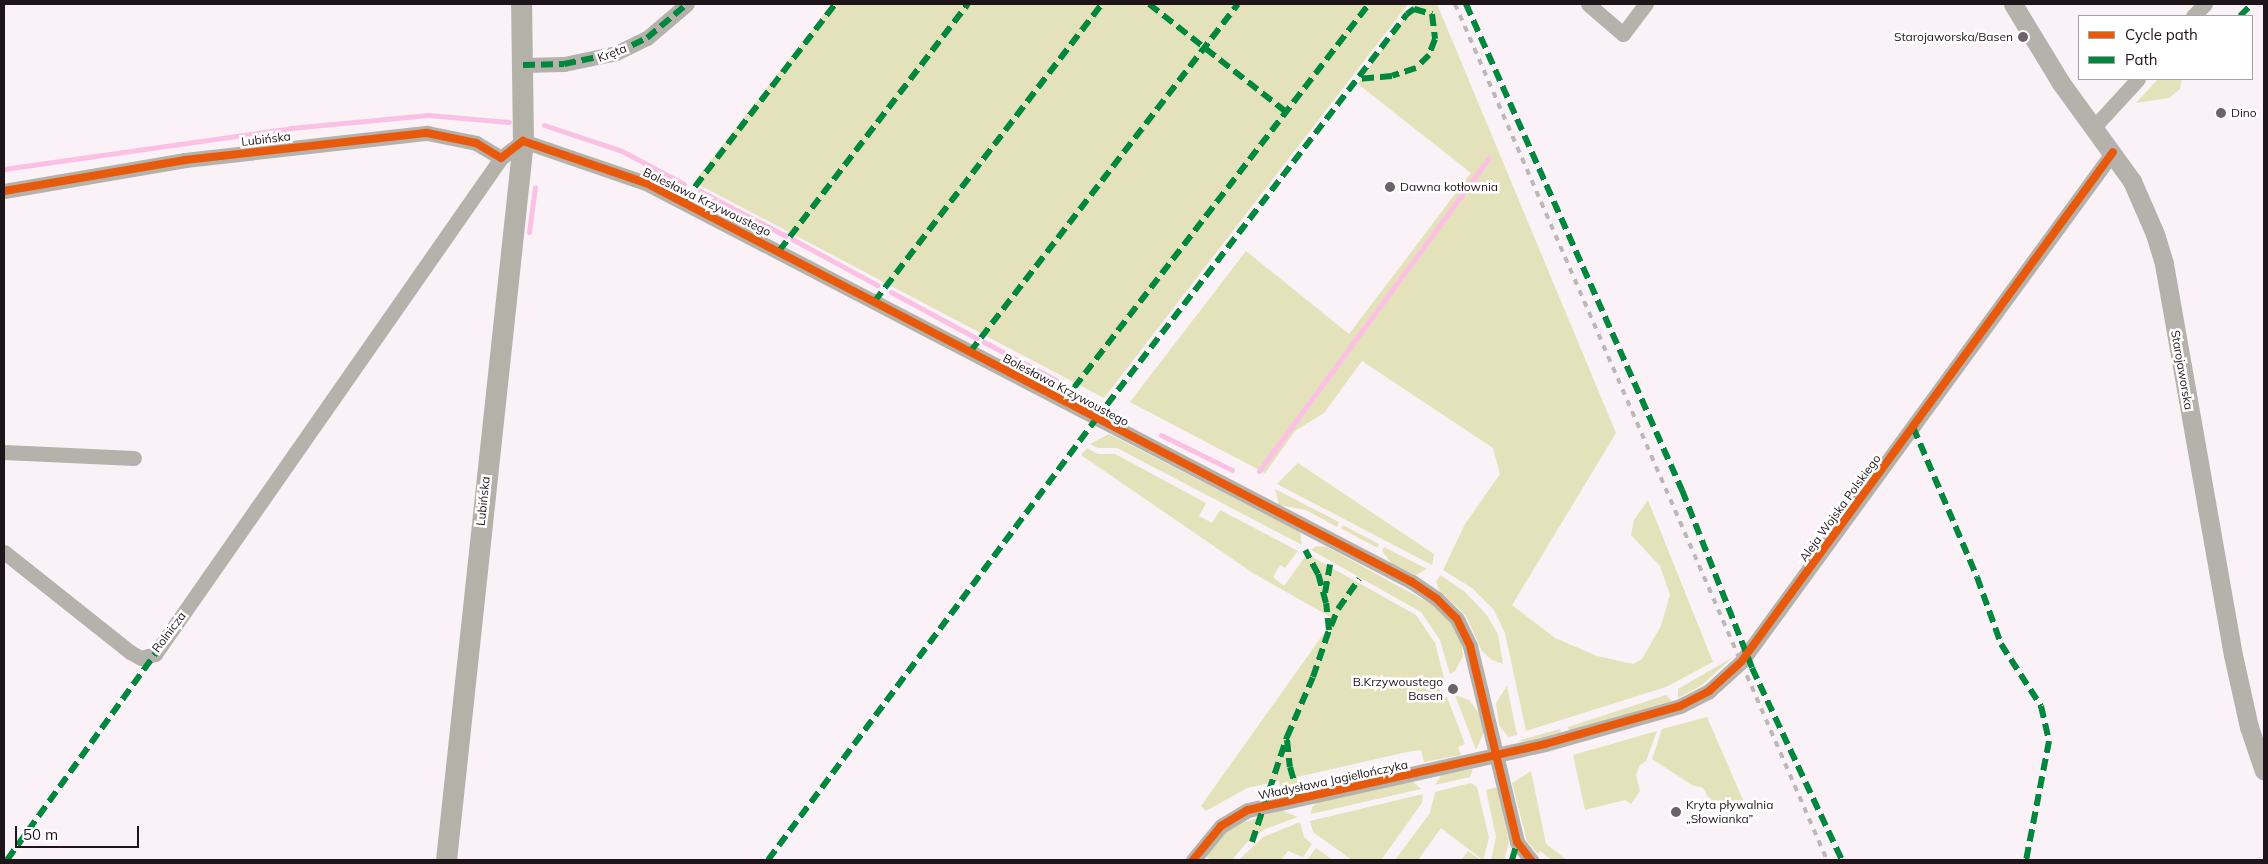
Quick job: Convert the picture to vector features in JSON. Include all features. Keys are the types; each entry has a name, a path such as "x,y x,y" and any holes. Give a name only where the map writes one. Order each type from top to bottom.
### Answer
{"main road":[{"name":"Lubińska","path":"446,860 523,141 521,4"}],"street":[{"name":"Kręta","path":"523,65 564,64 616,53 647,38 687,4"},
{"path":"1588,4 1623,34 1646,4"},
{"name":"Starojaworska","path":"2013,4 2061,83 2113,152 2147,209 2164,264 2233,655 2249,727 2264,771"},
{"path":"2194,15 2205,4"},
{"path":"2094,127 2137,80"},
{"name":"Lubińska","path":"4,191 185,160 427,133 476,143 501,158"},
{"path":"501,158 523,141"},
{"name":"Bolesława Krzywoustego","path":"523,141 619,173 684,201 1412,582 1437,599 1457,619 1470,646 1498,756 1517,842"},
{"name":"Aleja Wojska Polskiego","path":"1498,756 1680,706 1709,691 1741,662 2113,152"},
{"name":"Rolnicza","path":"4,552 130,652 141,658 155,654 294,458 501,158"},
{"path":"4,452 134,458"},
{"name":"Władysława Jagiellończyka","path":"1193,860 1221,826 1248,810 1498,756"},
{"path":"1512,860 1517,842"},
{"path":"1517,842 1531,860"}],"shaded area":[{"path":"832,4 1408,4 1104,398 694,182"},
{"path":"1414,4 1437,4 1616,433 1512,605 1555,638 1597,656 1633,664 1642,659 1661,626 1670,595 1660,566 1631,535 1634,520 1648,500 1713,662 1666,687 1526,731 1505,633 1494,610 1472,588 1443,570 1465,524 1500,474 1493,448 1362,361 1324,413 1295,431 1265,473 1130,402 1246,251 1349,334 1471,173 1358,84"},
{"path":"2157,80 2182,80 2180,89 2169,98 2136,103"},
{"path":"1109,434 1300,532 1302,545 1117,448 1098,448 1090,444"},
{"path":"1087,448 1098,454 1115,454 1206,503 1199,516 1212,523 1220,510 1298,551 1285,568 1280,565 1273,577 1284,586 1307,554 1416,615 1435,643 1444,678 1437,682 1442,697 1447,697 1465,744 1458,747 1461,755 1424,762 1421,750 1407,752 1297,777 1300,790 1282,793 1279,781 1247,788 1206,811 1201,806 1334,619 1253,573 1081,455"},
{"path":"1298,463 1434,554 1432,565 1277,484"},
{"path":"1275,489 1339,522 1337,527 1306,510 1279,505"},
{"path":"1343,525 1379,544 1377,548 1341,529"},
{"path":"1316,546 1327,547 1435,606 1453,625 1461,641 1463,656 1455,671 1450,674 1440,640 1421,612 1311,550"},
{"path":"1384,547 1427,569 1416,575 1392,564 1382,551"},
{"path":"1440,575 1464,591 1486,614 1498,634 1503,664 1492,660 1482,651 1466,616 1439,590 1436,582"},
{"path":"1733,657 1702,685 1678,698 1678,689"},
{"path":"1507,686 1517,735 1508,737 1499,725 1496,703"},
{"path":"1455,695 1469,700 1479,713 1484,732 1476,750"},
{"path":"1666,695 1672,701 1569,731 1568,727"},
{"path":"1707,717 1744,802 1734,816 1708,797 1703,788 1692,785 1652,759 1662,729"},
{"path":"1560,729 1561,732 1528,742 1517,741"},
{"path":"1657,731 1646,761 1640,765 1636,775 1640,791 1631,804 1625,800 1585,810 1573,755"},
{"path":"1473,769 1470,777 1435,785 1441,775"},
{"path":"1531,771 1546,844 1567,860 1552,860 1540,851 1538,854 1527,841 1512,783"},
{"path":"1412,781 1421,789 1311,814 1312,807 1322,799"},
{"path":"1471,783 1477,787 1489,838 1483,860 1441,828 1418,860 1395,860 1430,813 1435,792"},
{"path":"1497,787 1509,842 1504,860 1491,860 1496,837 1486,790"},
{"path":"1423,794 1422,803 1381,860 1352,860 1313,832 1310,821"},
{"path":"1281,810 1298,817 1265,829 1248,841 1232,860 1211,860 1205,856 1216,839 1236,825"},
{"path":"1300,822 1304,837 1312,844 1303,857 1288,851 1281,860 1239,860 1263,837"},
{"path":"1316,848 1333,860 1307,860"},
{"path":"1468,851 1481,860 1461,860"}],"waterway":[{"path":"4,169 291,128 428,115 509,122"},
{"path":"544,125 622,151 684,184"},
{"path":"1259,471 1489,158"},
{"path":"529,232 535,187"},
{"path":"700,191 786,236"},
{"path":"792,239 877,285"},
{"path":"891,292 976,338"},
{"path":"984,342 1069,387"},
{"path":"1161,435 1232,470"}],"railway":[{"path":"1455,4 1827,860"}],"marked path":[{"path":"523,65 564,64 616,53 647,38 687,4"},
{"path":"684,201 835,4"},
{"path":"779,251 968,4"},
{"path":"874,302 1102,4"},
{"path":"1149,4 1286,112"},
{"path":"970,352 1238,4"},
{"path":"1063,402 1369,4"},
{"path":"1466,4 1682,490 1752,668 1842,860"},
{"path":"2241,15 2252,4"},
{"path":"768,860 1096,419 1407,14 1414,9 1432,14 1435,39 1429,55 1416,68 1392,76 1357,79"},
{"path":"1913,427 1977,577 2001,644 2041,706 2049,741 2026,860"},
{"path":"1252,842 1287,737 1313,677 1329,630 1326,603 1318,574 1305,550"},
{"path":"1325,593 1330,564"},
{"path":"1331,626 1338,609 1359,579"},
{"path":"7,860 155,654"},
{"path":"1287,740 1290,767 1299,799"},
{"path":"1512,860 1517,842"}],"cycle path":[{"path":"4,191 185,160 427,133 476,143 501,158 523,141 646,183 1412,582 1437,599 1457,619 1470,646 1517,842 1531,860"},
{"path":"1193,860 1221,826 1248,810 1545,744 1680,706 1709,691 1741,662 2113,152"}],"place":[{"name":"Starojaworska/Basen","path":"2023,37"},
{"name":"Dino","path":"2221,113"},
{"name":"Dawna kotłownia","path":"1390,187"},
{"name":"B.Krzywoustego Basen","path":"1453,689"},
{"name":"Kryta pływalnia „Słowianka”","path":"1676,812"}]}
